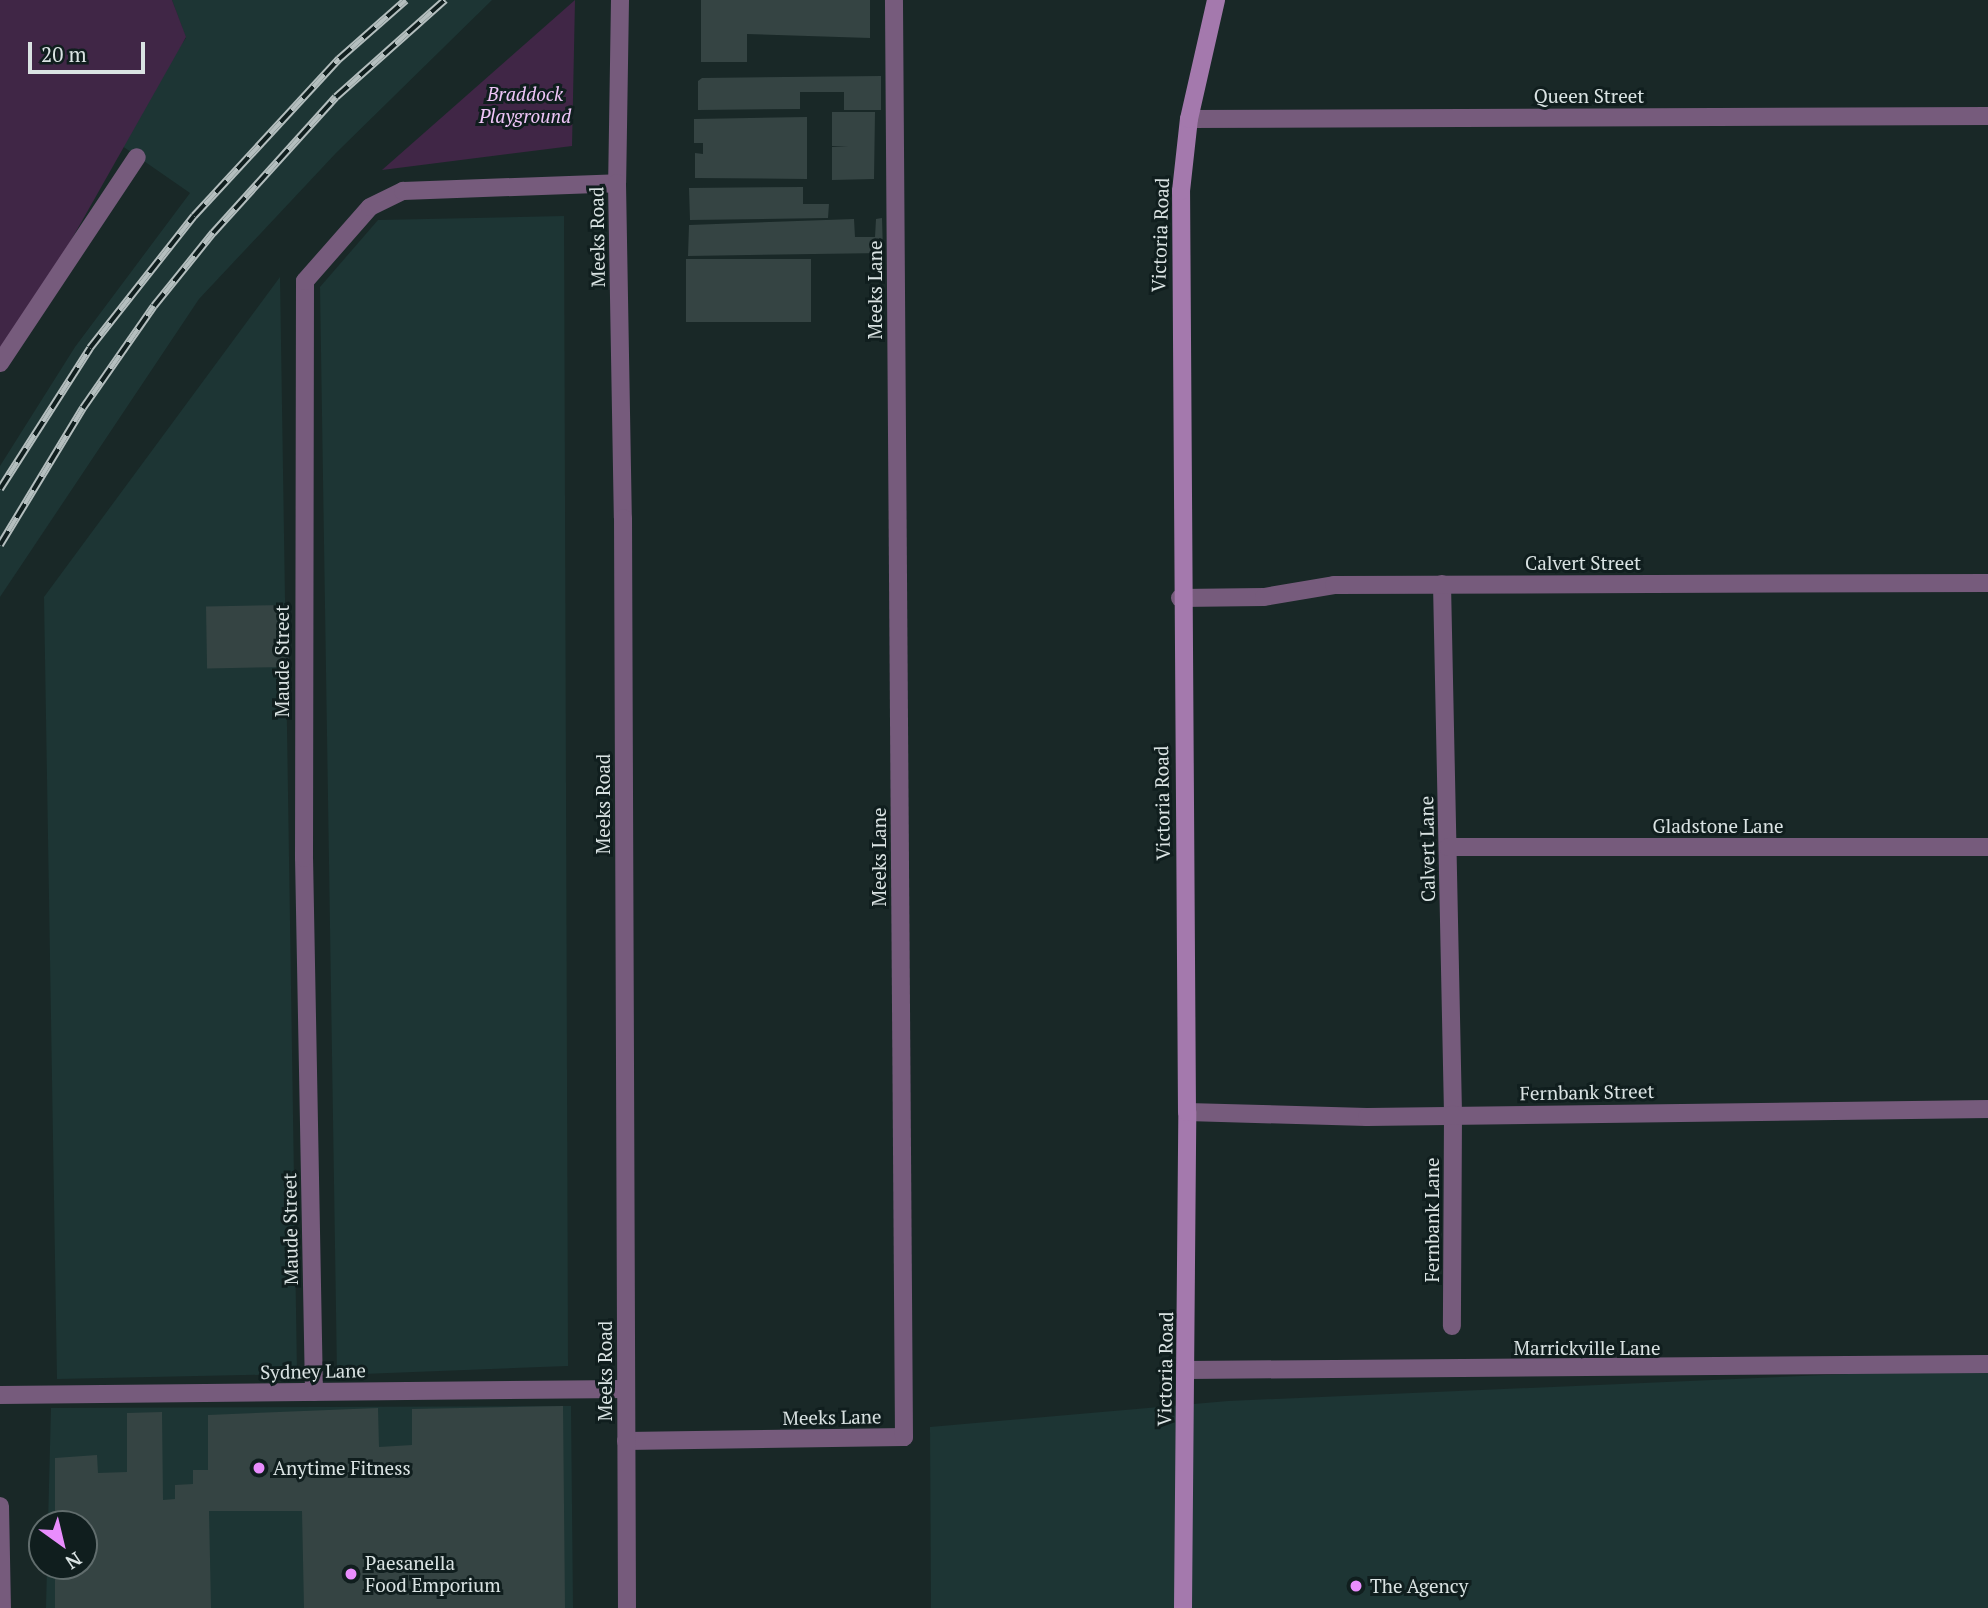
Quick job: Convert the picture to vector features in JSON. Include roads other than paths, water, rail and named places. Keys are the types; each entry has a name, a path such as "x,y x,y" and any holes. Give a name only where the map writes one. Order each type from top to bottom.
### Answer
{"street":[{"name":"Meeks Road","path":"620,0 617,183 623,518 626,1608"},
{"name":"Meeks Lane","path":"626,1441 904,1437 894,0"},
{"name":"Victoria Road","path":"1182,1608 1187,1370 1187,1112 1180,598 1179,262 1189,119 1216,0"},
{"name":"Queen Street","path":"1189,119 1988,116"},
{"path":"0,363 137,157"},
{"name":"Maude Street","path":"314,1392 303,844 304,281 370,207 403,191 617,183"},
{"name":"Calvert Street","path":"1180,598 1265,597 1334,585 1988,583"},
{"name":"Calvert Lane","path":"1442,584 1453,1114"},
{"name":"Gladstone Lane","path":"1448,847 1988,846"},
{"name":"Fernbank Street","path":"1187,1112 1453,1114 1988,1109"},
{"name":"Fernbank Lane","path":"1452,1326 1453,1114"},
{"name":"Marrickville Lane","path":"1187,1370 1988,1364"},
{"name":"Sydney Lane","path":"0,1395 626,1389"},
{"path":"0,1506 2,1608"}],"railway":[{"path":"0,489 90,348 194,216 339,59 406,0"},
{"path":"0,545 83,408 154,306 213,233 336,97 445,0"}],"place":[{"name":"Anytime Fitness","path":"259,1468"},
{"name":"Paesanella Food Emporium","path":"351,1574"},
{"name":"The Agency","path":"1356,1586"}],"park label":[{"name":"Braddock Playground","path":"525,105"}]}
